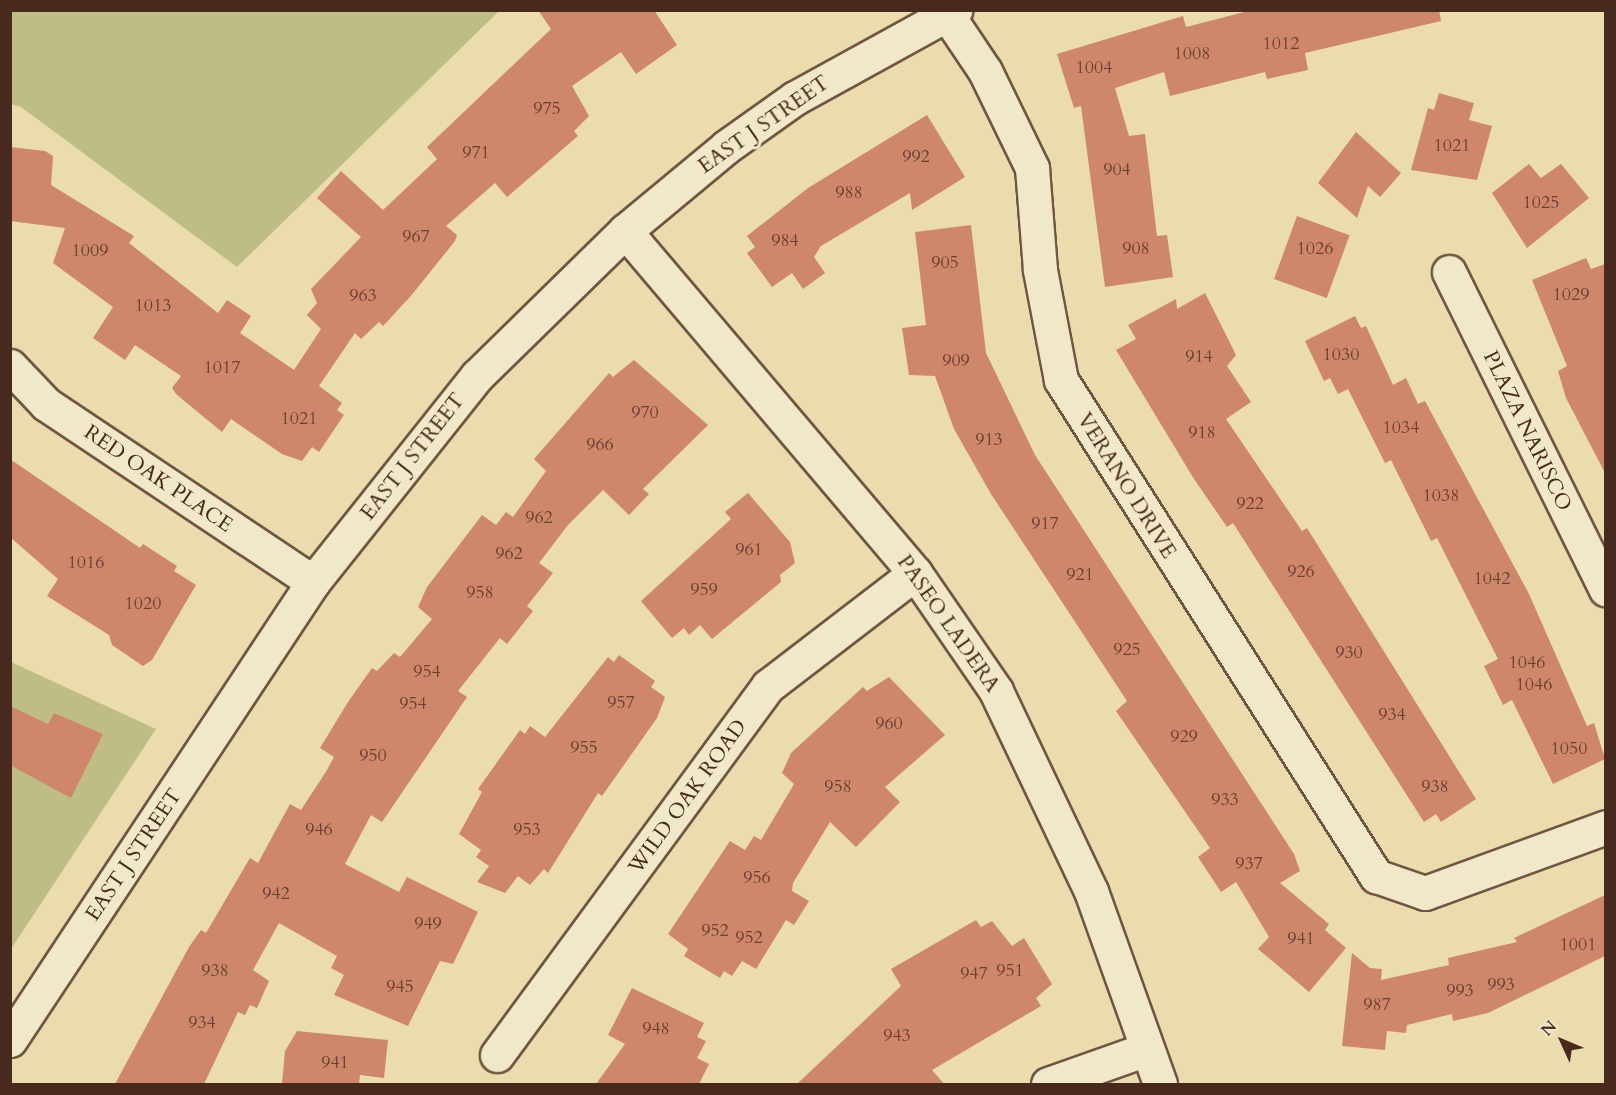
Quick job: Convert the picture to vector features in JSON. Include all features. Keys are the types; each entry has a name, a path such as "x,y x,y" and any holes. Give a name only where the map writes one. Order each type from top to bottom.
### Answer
{"street":[{"name":"EAST J STREET","path":"10,1040 313,582 477,376 625,231 795,98 948,12"},
{"name":"VERANO DRIVE","path":"948,12 985,71 1032,168 1040,270 1061,380 1376,876 1425,893 1605,827"},
{"name":"PASEO LADERA","path":"625,231 915,573 996,691 1091,891 1160,1084"},
{"name":"PLAZA NARISCO","path":"1449,272 1605,590"},
{"name":"RED OAK PLACE","path":"10,366 46,404 313,582"},
{"name":"WILD OAK ROAD","path":"497,1055 768,686 915,573"},
{"path":"1048,1084 1146,1049"}],"green space":[{"path":"11,10 499,11 237,267 21,107 11,104"},
{"path":"11,662 156,729 11,949"}],"building":[{"path":"538,10 654,10 677,45 636,74 621,52 572,86 589,116 574,131 578,136 507,197 495,183 446,226 457,235 455,241 410,297 383,326 379,322 361,339 355,333 319,386 342,403 337,410 344,415 319,452 312,447 302,461 282,454 231,419 222,432 176,394 172,388 181,376 135,345 125,360 93,338 113,307 53,263 65,228 10,221 10,147 45,151 53,156 51,185 134,236 129,243 218,313 227,300 251,316 240,333 294,370 321,329 307,315 317,303 311,289 361,237 317,198 341,171 383,210 437,159 427,147 551,29"},
{"path":"1252,10 1439,10 1441,21 1305,53 1308,70 1267,79 1265,72 1170,96 1164,72 1115,88 1129,136 1145,134 1157,236 1167,235 1173,277 1105,287 1081,106 1074,108 1057,54 1183,16 1186,27"},
{"path":"1439,93 1474,103 1469,120 1492,126 1477,180 1411,170 1428,108 1434,110"},
{"path":"927,115 965,177 912,210 910,193 821,246 814,257 825,273 803,289 792,273 772,287 747,253 755,247 747,236 808,188"},
{"path":"1356,132 1401,173 1380,197 1368,186 1357,218 1318,183"},
{"path":"1529,164 1541,178 1561,164 1589,198 1527,248 1492,193"},
{"path":"1297,216 1350,235 1327,298 1274,279"},
{"path":"971,225 986,353 1035,455 1294,854 1300,871 1280,883 1329,924 1325,930 1346,948 1309,992 1258,949 1269,937 1236,882 1221,892 1198,857 1210,848 1116,711 1127,701 991,494 954,429 935,376 909,375 902,328 926,325 915,232"},
{"path":"1586,258 1591,269 1605,264 1605,473 1566,398 1558,371 1567,366 1532,280"},
{"path":"1205,293 1236,355 1227,366 1251,402 1226,419 1302,531 1307,528 1476,799 1441,822 1436,814 1424,822 1233,523 1227,527 1194,479 1116,350 1136,339 1128,325 1176,299 1177,309"},
{"path":"1355,316 1361,328 1366,326 1393,385 1406,378 1418,404 1425,401 1529,594 1587,726 1594,723 1605,759 1553,784 1512,700 1503,705 1484,666 1498,659 1437,538 1431,541 1391,460 1385,463 1348,389 1338,394 1330,378 1324,381 1305,341"},
{"path":"634,360 708,425 643,489 649,494 629,515 603,490 568,525 539,563 553,573 527,606 533,611 507,644 500,638 458,691 467,697 382,822 371,815 345,864 399,892 407,877 478,912 453,964 440,961 408,1026 334,995 344,975 331,968 337,956 279,923 253,970 269,981 257,1008 250,1005 245,1015 238,1012 204,1084 115,1084 189,947 201,930 206,933 250,858 258,863 290,804 301,810 327,770 334,757 320,748 348,702 372,668 377,671 394,653 400,657 432,619 418,607 427,587 482,515 496,525 506,512 513,517 546,471 534,459 609,373 613,377"},
{"path":"10,459 140,548 143,544 177,566 174,571 196,585 152,660 143,666 112,645 109,635 47,596 58,579 10,537"},
{"path":"748,493 790,542 795,563 780,575 781,582 712,639 700,625 689,635 684,628 672,638 641,601 731,519 725,512"},
{"path":"619,655 655,681 651,687 665,697 657,718 602,796 598,793 548,873 544,869 530,885 518,876 505,893 477,882 489,866 476,857 481,850 459,834 482,792 478,789 520,730 525,734 530,726 545,737 608,657 614,662"},
{"path":"889,677 945,735 885,787 900,802 856,847 830,822 793,883 792,891 809,901 794,925 786,920 756,969 742,961 732,976 724,971 720,978 684,956 688,949 668,934 730,841 745,850 754,836 761,840 794,784 782,773 791,753 863,687 867,691"},
{"path":"10,706 48,724 54,713 103,734 71,798 10,765"},
{"path":"1605,895 1605,956 1488,1013 1453,1021 1452,1014 1407,1025 1406,1033 1387,1031 1385,1050 1342,1046 1352,953 1370,968 1382,969 1381,980 1449,965 1448,958 1517,942 1514,938"},
{"path":"976,920 981,927 992,921 1012,946 1024,938 1052,984 1036,998 1041,1006 932,1070 944,1084 797,1084 901,986 891,969"},
{"path":"632,988 704,1023 697,1037 706,1041 697,1058 709,1064 699,1084 596,1084 625,1044 608,1035"},
{"path":"297,1031 388,1040 384,1078 360,1075 359,1084 282,1084 285,1051"}]}
